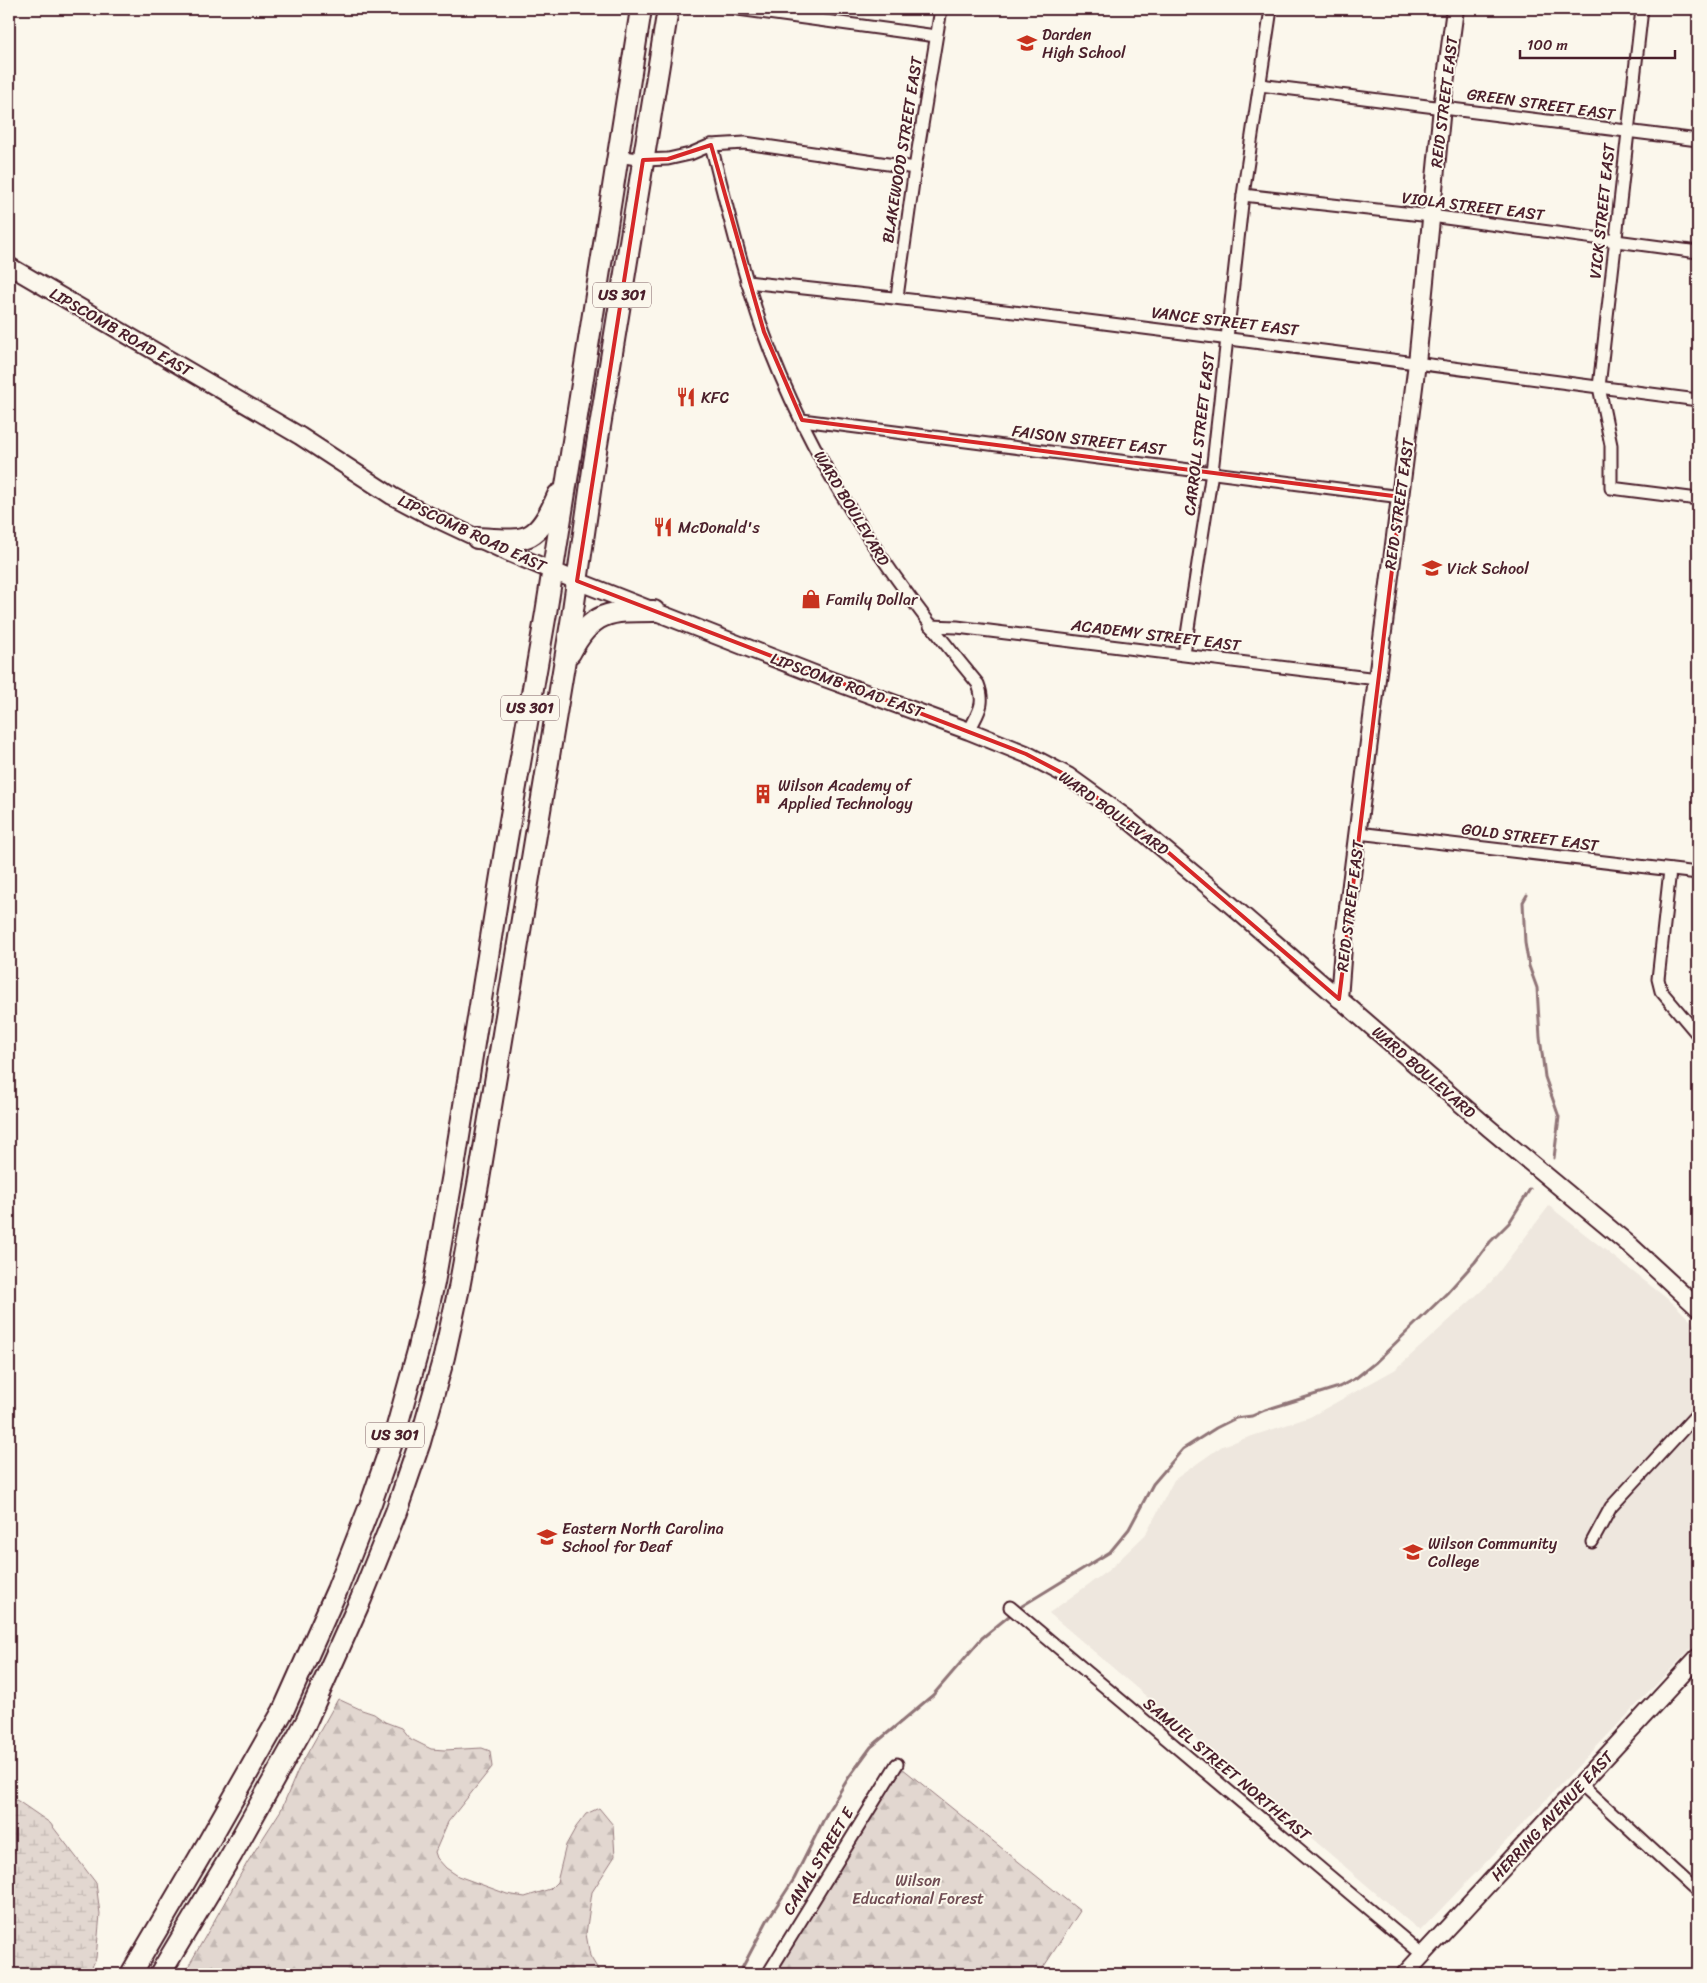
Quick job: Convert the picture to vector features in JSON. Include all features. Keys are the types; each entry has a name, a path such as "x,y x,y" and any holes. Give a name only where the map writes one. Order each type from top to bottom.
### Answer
{"highway":[{"name":"US 301","path":"131,1974 282,1711 337,1590 371,1503 395,1434 418,1351 434,1283 568,473 641,9"},
{"name":"US 301","path":"160,1974 232,1854 306,1722 361,1599 396,1512 420,1442 444,1357 460,1288 577,581 668,9"},
{"path":"477,538 512,540 527,537 536,531 548,517 568,473"},
{"path":"563,666 583,630 597,618 618,612 654,611"}],"main road":[{"name":"REID STREET EAST","path":"1339,999 1343,948 1418,363 1442,107 1455,9"},
{"name":"LIPSCOMB ROAD EAST","path":"9,266 300,436 392,496 477,538 577,581 822,677 969,731"},
{"name":"WARD BOULEVARD","path":"969,731 1026,754 1068,776 1125,817 1224,899 1490,1129 1632,1247 1698,1308"},
{"name":"HERRING AVENUE EAST","path":"1412,1972 1423,1955 1697,1661"}],"street":[{"path":"738,9 936,36"},
{"name":"BLAKEWOOD STREET EAST","path":"898,297 915,168 940,9"},
{"name":"CARROLL STREET EAST","path":"1184,654 1212,472 1243,196 1271,9"},
{"name":"VICK STREET EAST","path":"1642,9 1599,387 1611,444 1611,488 1698,499"},
{"name":"GREEN STREET EAST","path":"1260,86 1698,140"},
{"path":"619,156 643,160 668,159 690,154 711,145 745,143 915,168"},
{"name":"WARD BOULEVARD","path":"711,145 747,282 764,332 802,420 851,511 889,570 930,626 978,684 982,696 982,706 969,731"},
{"name":"VIOLA STREET EAST","path":"1243,196 1431,216 1698,252"},
{"name":"VANCE STREET EAST","path":"747,282 898,297 1227,337 1698,400"},
{"name":"FAISON STREET EAST","path":"802,420 1401,497"},
{"name":"ACADEMY STREET EAST","path":"930,626 957,627 1377,678"},
{"name":"GOLD STREET EAST","path":"1358,833 1698,873"},
{"path":"1670,870 1658,979 1661,991 1698,1035"},
{"path":"1592,1542 1611,1507 1698,1413"},
{"name":"SAMUEL STREET NORTHEAST","path":"1010,1607 1423,1955"},
{"name":"CANAL STREET E","path":"768,1974 897,1764"},
{"path":"1581,1784 1698,1892"}],"highlighted area":[{"path":"711,145 764,332 802,420 1401,497 1339,999 1155,841 1068,776 1026,754 577,581 643,160 668,159"}],"shaded area":[{"name":"Wilson Community College","path":"1549,1206 1674,1304 1698,1328 1698,1641 1420,1931 1049,1613 1110,1569 1146,1534 1174,1480 1222,1446 1310,1417 1396,1369 1491,1282"}],"green space":[{"path":"338,1699 401,1728 409,1738 431,1749 482,1748 490,1751 492,1767 448,1822 435,1852 437,1858 446,1868 458,1876 507,1894 525,1897 550,1889 557,1882 566,1845 576,1827 586,1814 599,1808 613,1825 615,1856 592,1892 586,1934 590,1956 603,1974 184,1974 247,1863 281,1810 298,1770"},
{"name":"Wilson Educational Forest","path":"897,1764 1080,1911 1039,1974 761,1974"},
{"path":"9,1797 50,1823 96,1883 100,1914 96,1958 89,1974 9,1974"}],"waterway":[{"path":"1527,895 1523,902 1525,943 1529,966 1537,988 1545,1077 1559,1117 1554,1158"},
{"path":"1022,1606 1110,1552 1129,1529 1153,1484 1183,1449 1236,1418 1252,1416 1265,1410 1339,1387 1356,1378 1376,1362 1447,1293 1475,1262 1490,1242 1509,1223 1530,1189"},
{"path":"739,1974 768,1919 794,1879 828,1811 849,1777 871,1747 933,1695 982,1638 1009,1616"}],"place":[{"name":"Darden High School","path":"1027,43"},
{"name":"KFC","path":"686,397"},
{"name":"McDonald's","path":"663,527"},
{"name":"Vick School","path":"1432,568"},
{"name":"Family Dollar","path":"811,599"},
{"name":"Wilson Academy of Applied Technology","path":"763,794"},
{"name":"Eastern North Carolina School for Deaf","path":"547,1537"},
{"name":"Wilson Community College","path":"1413,1552"}]}
